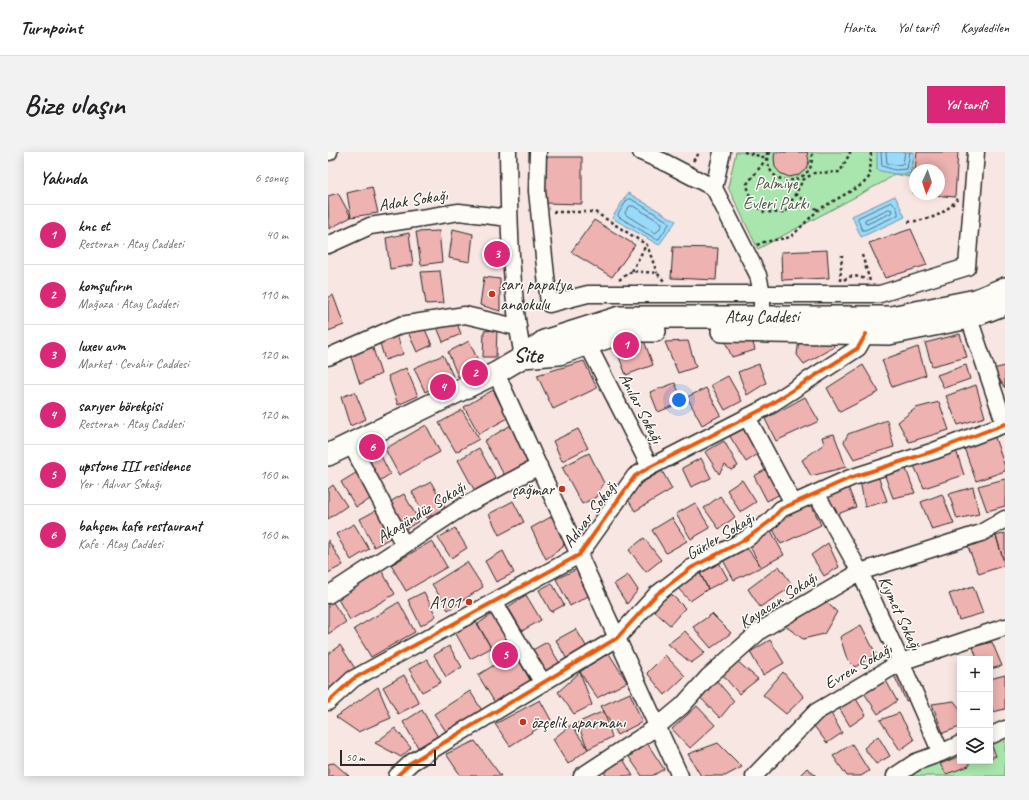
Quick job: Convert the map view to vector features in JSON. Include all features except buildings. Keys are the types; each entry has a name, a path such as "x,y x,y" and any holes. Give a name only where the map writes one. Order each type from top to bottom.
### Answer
{"main road":[{"name":"Atay Caddesi","path":"523,357 559,354 627,331 891,317 976,300 1005,288"},
{"name":"Atay Caddesi","path":"328,456 496,373 523,357 544,341 620,317 762,324 866,334 889,334 969,318 1005,304"}],"street":[{"path":"508,152 508,218 517,326 523,357"},
{"path":"538,152 536,190 549,304 588,294 880,294 967,267 976,152"},
{"path":"641,152 664,162 714,188 758,275 762,293 762,324"},
{"path":"714,188 722,152"},
{"name":"Adak Sokağı","path":"328,245 370,226 459,212 508,218"},
{"path":"328,357 401,325 465,315 517,326"},
{"path":"969,318 1005,425"},
{"name":"Adıvar Sokağı","path":"328,702 353,679 579,555 635,476 765,408 858,348 866,334"},
{"name":"Anılar Sokağı","path":"588,345 650,467"},
{"path":"496,373 680,776"},
{"path":"747,417 793,503"},
{"name":"Gürler Sokağı","path":"397,776 412,762 617,638 656,594 691,568 746,539 770,522 781,509 850,478 934,451 1005,425"},
{"path":"351,444 404,545"},
{"name":"Akagündüz Sokağı","path":"328,595 464,506 539,466"},
{"name":"Kıymet Sokağı","path":"816,493 860,572 941,753"},
{"name":"Kayacan Sokağı","path":"582,776 658,726 682,706 708,677 761,630 860,572 981,533 1005,519"},
{"path":"494,602 543,683"},
{"name":"Evren Sokağı","path":"754,776 816,712 901,662 1005,627"},
{"path":"993,735 1005,729"},
{"path":"895,776 916,762 957,745"}],"path":[{"path":"746,152 767,158"},
{"path":"769,152 767,158 748,184 751,202 764,212 785,213 803,180 814,173 840,172 849,152"},
{"path":"767,158 770,169 777,178 788,181 799,178 808,171 812,162 812,152"},
{"path":"764,242 791,237 818,210 863,184 870,176 872,152"},
{"path":"799,178 803,180"},
{"path":"795,194 818,210"},
{"path":"908,222 931,219 948,209 962,194 973,194"},
{"path":"547,212 595,212 647,245 657,273"},
{"path":"632,271 647,245"},
{"path":"839,284 842,255"},
{"path":"862,255 870,281"}],"green space":[{"name":"Palmiye Evleri Parkı","path":"736,152 914,152 913,164 909,164 909,177 894,174 885,181 758,249 728,187"},
{"path":"1005,736 1005,776 910,776 942,759 957,753 957,764 993,764 993,741"}],"water":[{"path":"877,152 914,152 912,164 909,164 909,174 894,174 877,170"},
{"path":"628,193 676,221 659,245 612,218"},
{"path":"895,196 905,217 861,237 852,216"}],"cycle path":[{"path":"328,702 353,679 579,555 635,476 765,408 858,348 866,334"},
{"path":"397,776 412,762 617,638 657,594 691,568 746,539 769,522 781,509 850,478 934,451 1005,424"}],"place":[{"name":"luxev avm","path":"497,254"},
{"name":"sarı papatya anaokulu","path":"492,294"},
{"name":"knc et","path":"626,345"},
{"name":"komşufırın","path":"475,373"},
{"name":"sarıyer börekçisi","path":"443,387"},
{"name":"bahçem kafe restaurant","path":"372,447"},
{"name":"çağmar","path":"562,489"},
{"name":"A101","path":"469,602"},
{"name":"upstone III residence","path":"505,655"},
{"name":"özçelik aparmanı","path":"523,722"}],"district":[{"name":"Site","path":"528,355"}]}
